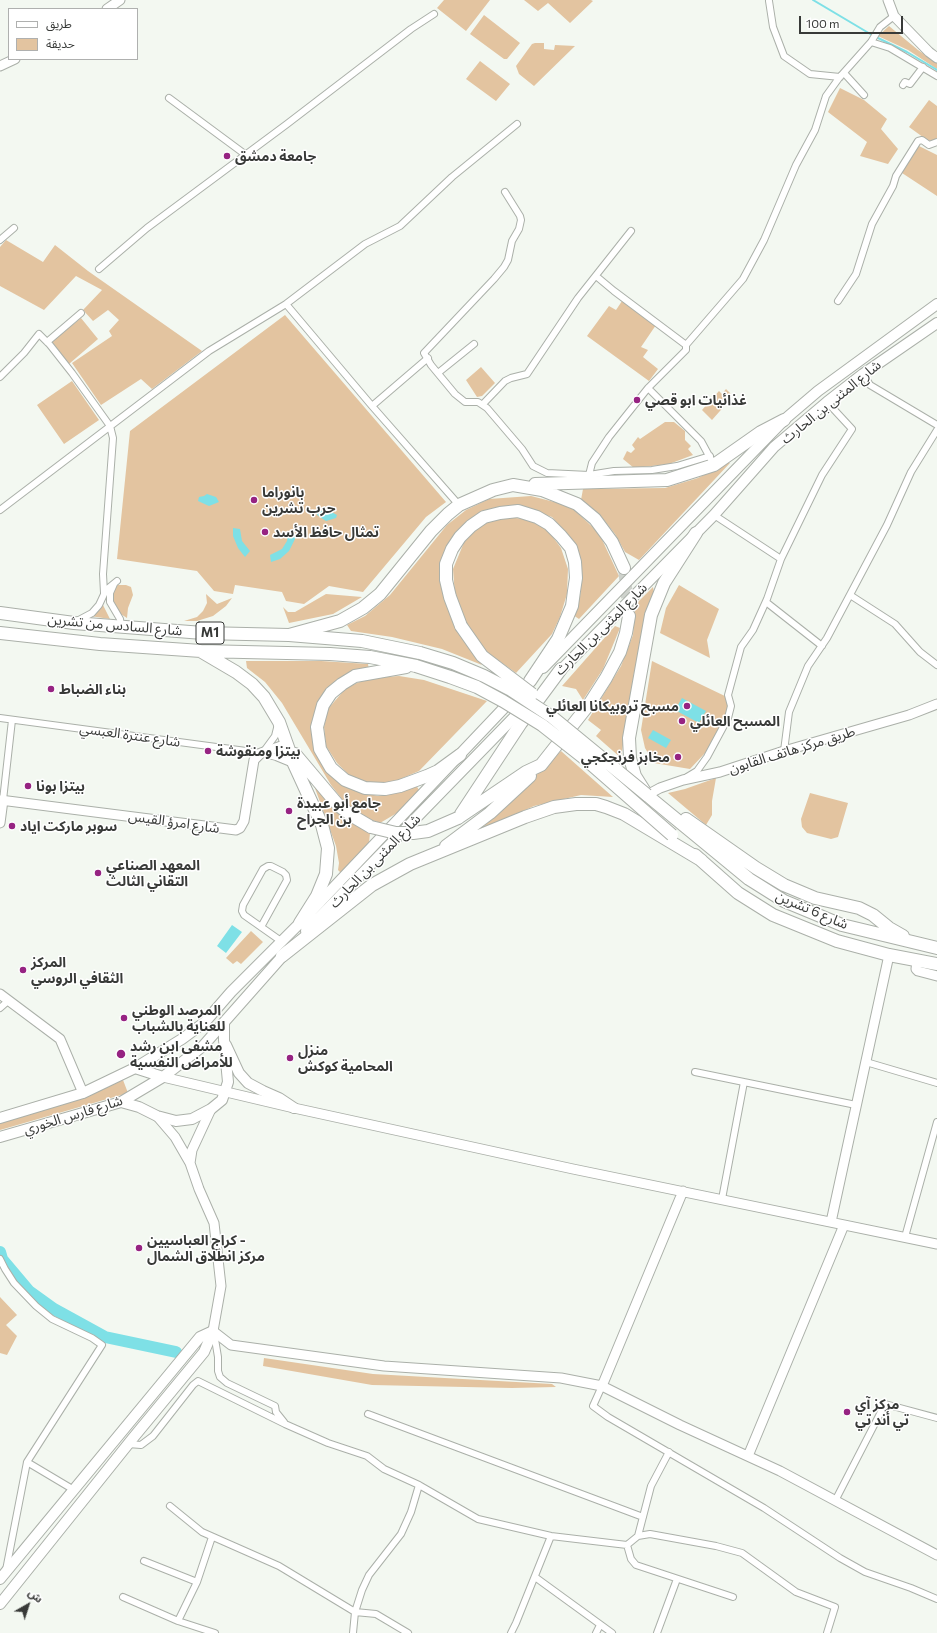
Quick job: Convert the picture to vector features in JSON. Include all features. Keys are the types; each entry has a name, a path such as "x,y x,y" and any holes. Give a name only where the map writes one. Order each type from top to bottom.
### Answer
{"highway":[{"path":"289,635 340,621 363,608 380,594 431,531 448,514 459,505 493,490 513,485 667,480 712,460 784,420"},
{"path":"513,485 542,490 577,504 595,519 612,542 624,568"},
{"path":"530,681 558,639 570,613 576,578 575,562 570,548 549,524 537,517 518,512 500,512 484,517 471,526 460,537 452,549 446,564 446,580 450,597 461,626 482,656 517,684 556,712 593,750 650,798 673,810 756,868 784,885 815,898 859,908 872,915 888,928 916,944"},
{"path":"650,798 635,776 630,758 629,738 642,663 651,615 664,583 696,533"},
{"name":"شارع السادس من تشرين","path":"0,614 74,623 204,633 289,635 362,641 420,653 454,663 511,690 552,717 593,750"},
{"path":"439,852 490,813 525,782 541,765 590,703 606,678 620,652 626,633 629,616"},
{"name":"شارع السادس من تشرين","path":"0,633 100,644 201,651 330,654 370,657 416,666 450,677 476,688 503,701 542,725 584,758 672,835"},
{"path":"201,651 236,672 252,684 264,697 279,722 294,764 322,825 326,837 328,857 326,874 322,885 300,923"},
{"path":"416,666 355,676 331,693 323,705 317,727 320,750 331,768 345,780 365,788 378,789 400,786 427,776 438,771 460,755"},
{"path":"458,818 521,724 561,669"},
{"path":"287,744 339,806 354,817 372,827 396,833 428,831 458,818 526,772 541,765"},
{"name":"شارع 6 تشرين","path":"650,798 749,879 784,901 842,924 916,944 937,948"},
{"path":"282,956 372,885 410,864 554,807 576,804 596,804 624,814 701,860"},
{"name":"شارع 6 تشرين","path":"672,835 738,893 773,915 837,941 889,955 937,964"}],"main road":[{"name":"شارع المثنى بن الحارث","path":"530,681 784,420 818,390 937,304"},
{"name":"شارع المثنى بن الحارث","path":"282,956 561,669 714,515 774,448 827,402 863,374 937,322"},
{"name":"شارع فارس الخوري","path":"0,1118 83,1093 135,1068 182,1039 205,1022 231,992 300,923 530,681"},
{"name":"شارع فارس الخوري","path":"0,1137 121,1102 163,1077 203,1046 224,1024 282,956"},
{"path":"121,1102 176,1121 192,1119 212,1109 222,1100 228,1082 224,1024"},
{"path":"224,1040 239,1072 248,1083 279,1098 294,1108"},
{"path":"135,1068 163,1077"},
{"path":"2,1576 200,1337 213,1331"},
{"path":"0,1604 204,1352 213,1331"},
{"path":"113,1443 125,1448"}],"street":[{"path":"108,8 120,0"},
{"path":"888,0 894,16 929,52 937,58"},
{"path":"769,1 773,27 784,56 810,74 842,75 864,95"},
{"path":"98,269 147,228 246,155 411,29 434,14"},
{"path":"589,474 592,463 609,437 648,388 686,350 686,345 721,303 735,289 747,272 764,240 796,165 815,130 826,96 871,42 880,27 894,16"},
{"path":"871,42 890,48 937,76"},
{"path":"0,66 13,60"},
{"path":"903,86 905,82 910,84 923,67"},
{"path":"169,98 246,155"},
{"path":"0,510 209,350 286,304 365,244 400,226 452,176 517,124"},
{"path":"838,301 856,274 872,224 893,186 896,176 918,141 922,140 929,144 937,142"},
{"path":"505,192 521,220 519,229 512,240 508,260 494,279 424,353 431,365 456,394 465,402 478,402 483,404 522,449 533,466 547,473 589,474 614,471 652,470 712,460 700,441 648,388"},
{"path":"0,240 14,228"},
{"path":"483,404 505,382 511,378 527,374 578,298 631,231"},
{"path":"596,276 686,345"},
{"path":"286,304 372,406 459,505"},
{"path":"47,342 81,313"},
{"path":"0,377 24,353 39,334 72,373 110,426 113,438 103,574 104,594"},
{"path":"438,373 474,344"},
{"path":"372,406 428,358"},
{"path":"863,374 870,385 937,425"},
{"path":"683,780 697,771 707,757 728,718 731,706 728,695 741,646 753,630 766,602 781,559 822,475 852,429 827,402"},
{"path":"784,751 789,712 808,666 822,646 850,595 887,525 911,472 937,430"},
{"path":"714,515 781,559"},
{"path":"74,623 92,613 104,594 116,582 110,593 110,602 120,619 121,626"},
{"path":"850,595 895,624 920,652 937,665"},
{"path":"766,602 822,646"},
{"name":"طريق مركز هاتف القابون","path":"650,798 660,788 683,780 720,772 784,751 909,715 937,704"},
{"name":"شارع عنترة العبسي","path":"0,718 261,753 294,764"},
{"path":"0,823 12,720"},
{"path":"261,753 267,748 275,736 279,722"},
{"path":"261,753 287,744"},
{"name":"شارع امرؤ القيس","path":"2,800 236,830 240,828 244,821 252,764 261,753"},
{"path":"261,926 287,880 284,873 271,866 264,869 242,908 244,914 281,941"},
{"path":"831,1222 889,955"},
{"path":"917,961 916,969 937,976"},
{"path":"0,994 60,1040 83,1093"},
{"path":"0,1008 8,1001"},
{"path":"866,1062 937,1083"},
{"path":"695,1072 856,1105"},
{"path":"163,1077 312,1112 937,1244"},
{"path":"722,1199 744,1082"},
{"path":"190,1163 194,1144 212,1109"},
{"path":"158,1116 175,1137 190,1163 199,1189 214,1223 221,1286 213,1331 220,1377 227,1383 275,1406 276,1412 285,1424"},
{"path":"905,1237 937,1122"},
{"path":"683,1191 593,1406 608,1417 764,1508 817,1543 859,1568 912,1588 937,1600"},
{"path":"748,1456 844,1225"},
{"path":"0,1259 14,1282 36,1306 52,1319 92,1338 102,1345 28,1462 2,1576"},
{"path":"213,1331 231,1345 384,1366 561,1378 602,1386 680,1425 748,1456 937,1555"},
{"path":"125,1448 141,1445 153,1436 198,1380 285,1424 328,1443 366,1456 384,1469 420,1485 478,1519 551,1536 627,1545 638,1536 650,1534 716,1546 742,1553 796,1592 835,1607 827,1633"},
{"path":"835,1501 885,1404 937,1418"},
{"path":"368,1414 643,1517"},
{"path":"638,1536 651,1486 669,1452"},
{"path":"28,1462 74,1490"},
{"path":"353,1633 355,1612 362,1590 369,1575 401,1534 411,1512 420,1485"},
{"path":"170,1506 202,1532 279,1566 355,1612 376,1614 408,1633"},
{"path":"511,1633 551,1536"},
{"path":"178,1621 197,1582 212,1537"},
{"path":"627,1545 631,1559 636,1565 733,1597"},
{"path":"144,1561 197,1582"},
{"path":"535,1577 612,1633"},
{"path":"657,1633 677,1579"},
{"path":"123,1597 178,1621 215,1633"},
{"path":"596,1633 600,1625"}],"green space":[{"path":"444,0 490,0 466,31 437,8"},
{"path":"524,0 593,1 570,23 548,3 538,11"},
{"path":"484,15 520,43 507,59 504,59 470,34"},
{"path":"889,26 918,50 937,63 937,69 908,50 878,36"},
{"path":"544,43 544,49 554,50 555,45 575,46 534,86 519,74 516,66 532,44"},
{"path":"480,61 510,84 496,101 466,79"},
{"path":"840,88 864,100 887,119 881,129 898,149 888,164 860,156 867,142 828,112"},
{"path":"929,100 937,106 937,139 935,141 927,140 909,127"},
{"path":"919,146 937,155 937,196 902,173 905,165"},
{"path":"6,240 43,262 55,245 88,271 202,351 152,389 141,379 101,405 72,363 112,336 109,331 119,320 108,310 93,321 83,310 102,290 76,276 44,310 0,286 0,247"},
{"path":"622,301 656,325 641,347 648,350 643,357 658,369 649,381 587,336 609,306 616,310"},
{"path":"285,315 446,502 426,517 363,592 329,586 304,604 286,601 282,592 235,585 233,594 214,591 197,571 117,559 130,431"},
{"path":"81,318 98,339 69,364 51,342"},
{"path":"481,367 495,383 482,396 477,397 466,380"},
{"path":"72,381 99,420 64,444 37,405"},
{"path":"726,389 731,394 725,401 727,403 712,420 702,410 719,391 722,394"},
{"path":"665,422 674,422 685,431 685,440 691,446 688,449 693,455 669,464 634,468 623,459 627,451 631,453 635,449 632,445 638,437 640,439"},
{"path":"727,463 730,463 639,560 625,552 615,534 600,515 581,500 583,489 665,488 698,478"},
{"path":"531,496 570,506 599,533 619,576 579,619 573,615 580,597 582,571 575,543 552,517 520,507 497,508 444,553 460,634 482,665 442,649 392,637 351,631 347,625 365,616 390,595 447,525 466,510 489,499"},
{"path":"505,517 526,519 547,529 561,548 568,569 567,594 560,617 552,634 516,673 484,650 464,622 455,596 453,569 465,540 482,524"},
{"path":"126,585 131,587 133,595 128,608 127,618 116,611 112,603 111,594 115,586"},
{"path":"679,585 719,609 707,640 710,658 660,633 666,608"},
{"path":"653,587 654,592 634,673 621,758 596,736 601,730 588,720 621,666 633,635 635,605"},
{"path":"206,594 217,604 232,598 226,606 213,616 197,621 184,621 197,617 203,611 207,603"},
{"path":"326,594 362,597 333,614 289,623 283,607 288,612 295,612"},
{"path":"103,605 110,619 90,616"},
{"path":"615,626 620,628 603,669 583,700 576,689 562,686"},
{"path":"246,661 321,661 368,664 369,670 350,673 332,684 319,701 312,722 312,740 320,761 334,778 356,791 378,796 401,792 416,785 419,790 397,813 380,823 364,817 345,803 331,785 282,703 265,682 247,668"},
{"name":"المسبح العائلي","path":"652,661 729,698 727,712 706,752 690,769 654,763 645,748 641,730"},
{"path":"399,676 424,680 487,701 419,771 398,780 385,783 367,782 349,775 337,763 326,746 324,727 328,709 345,689 357,683 371,678"},
{"path":"561,751 613,797 581,795 534,806 479,831"},
{"path":"308,769 370,833 369,843 342,874 338,870 339,863 336,846"},
{"path":"716,778 712,801 712,815 706,825 668,793 685,789"},
{"path":"810,793 848,803 838,837 831,839 807,833 802,827 801,819"},
{"path":"251,931 263,942 241,964 237,961 233,964 226,958"},
{"path":"123,1080 128,1093 0,1130 0,1123 83,1098"},
{"path":"0,1297 17,1315 6,1325 17,1336 7,1355 0,1353"},
{"path":"264,1358 373,1374 552,1384 556,1387 512,1388 372,1385 263,1366"}],"water":[{"path":"207,494 216,497 219,502 209,506 198,501 199,497"},
{"path":"326,509 337,515 336,518 326,521 317,515 318,512"},
{"path":"233,528 240,529 242,541 250,551 245,557 238,548 233,536"},
{"path":"288,535 296,537 289,551 280,559 271,562 270,555 282,549 287,541"},
{"path":"682,698 706,711 699,723 675,710"},
{"path":"653,730 671,740 666,748 648,738"},
{"path":"232,925 242,932 226,953 217,946"}],"waterway":[{"path":"813,0 872,35"},
{"path":"878,38 907,52 937,70"},
{"path":"0,1252 2,1259 29,1291 54,1309 105,1337 176,1352"}],"tunnel":[{"path":"624,568 629,616"}],"place":[{"name":"جامعة دمشق","path":"227,156"},
{"name":"غذائيات ابو قصي","path":"637,400"},
{"name":"بانوراما حرب تشرين","path":"254,500"},
{"name":"تمثال حافظ الأسد","path":"265,532"},
{"name":"بناء الضباط","path":"51,689"},
{"name":"مسبح تروبيكانا العائلي","path":"687,706"},
{"name":"المسبح العائلي","path":"682,721"},
{"name":"بيتزا ومنقوشة","path":"208,751"},
{"name":"مخابز فرنجكجي","path":"678,757"},
{"name":"بيتزا بونا","path":"28,786"},
{"name":"جامع أبو عبيدة بن الجراح","path":"289,811"},
{"name":"سوبر ماركت اياد","path":"12,826"},
{"name":"المعهد الصناعي التقاني الثالث","path":"98,873"},
{"name":"المركز الثقافي الروسي","path":"23,970"},
{"name":"المرصد الوطني للعناية بالشباب","path":"124,1018"},
{"name":"مشفى ابن رشد للأمراض النفسية","path":"121,1054"},
{"name":"منزل المحامية كوكش","path":"290,1058"},
{"name":"كراج العباسيين - مركز انطلاق الشمال","path":"139,1248"},
{"name":"مركز آي تي أند تي","path":"847,1412"}]}
